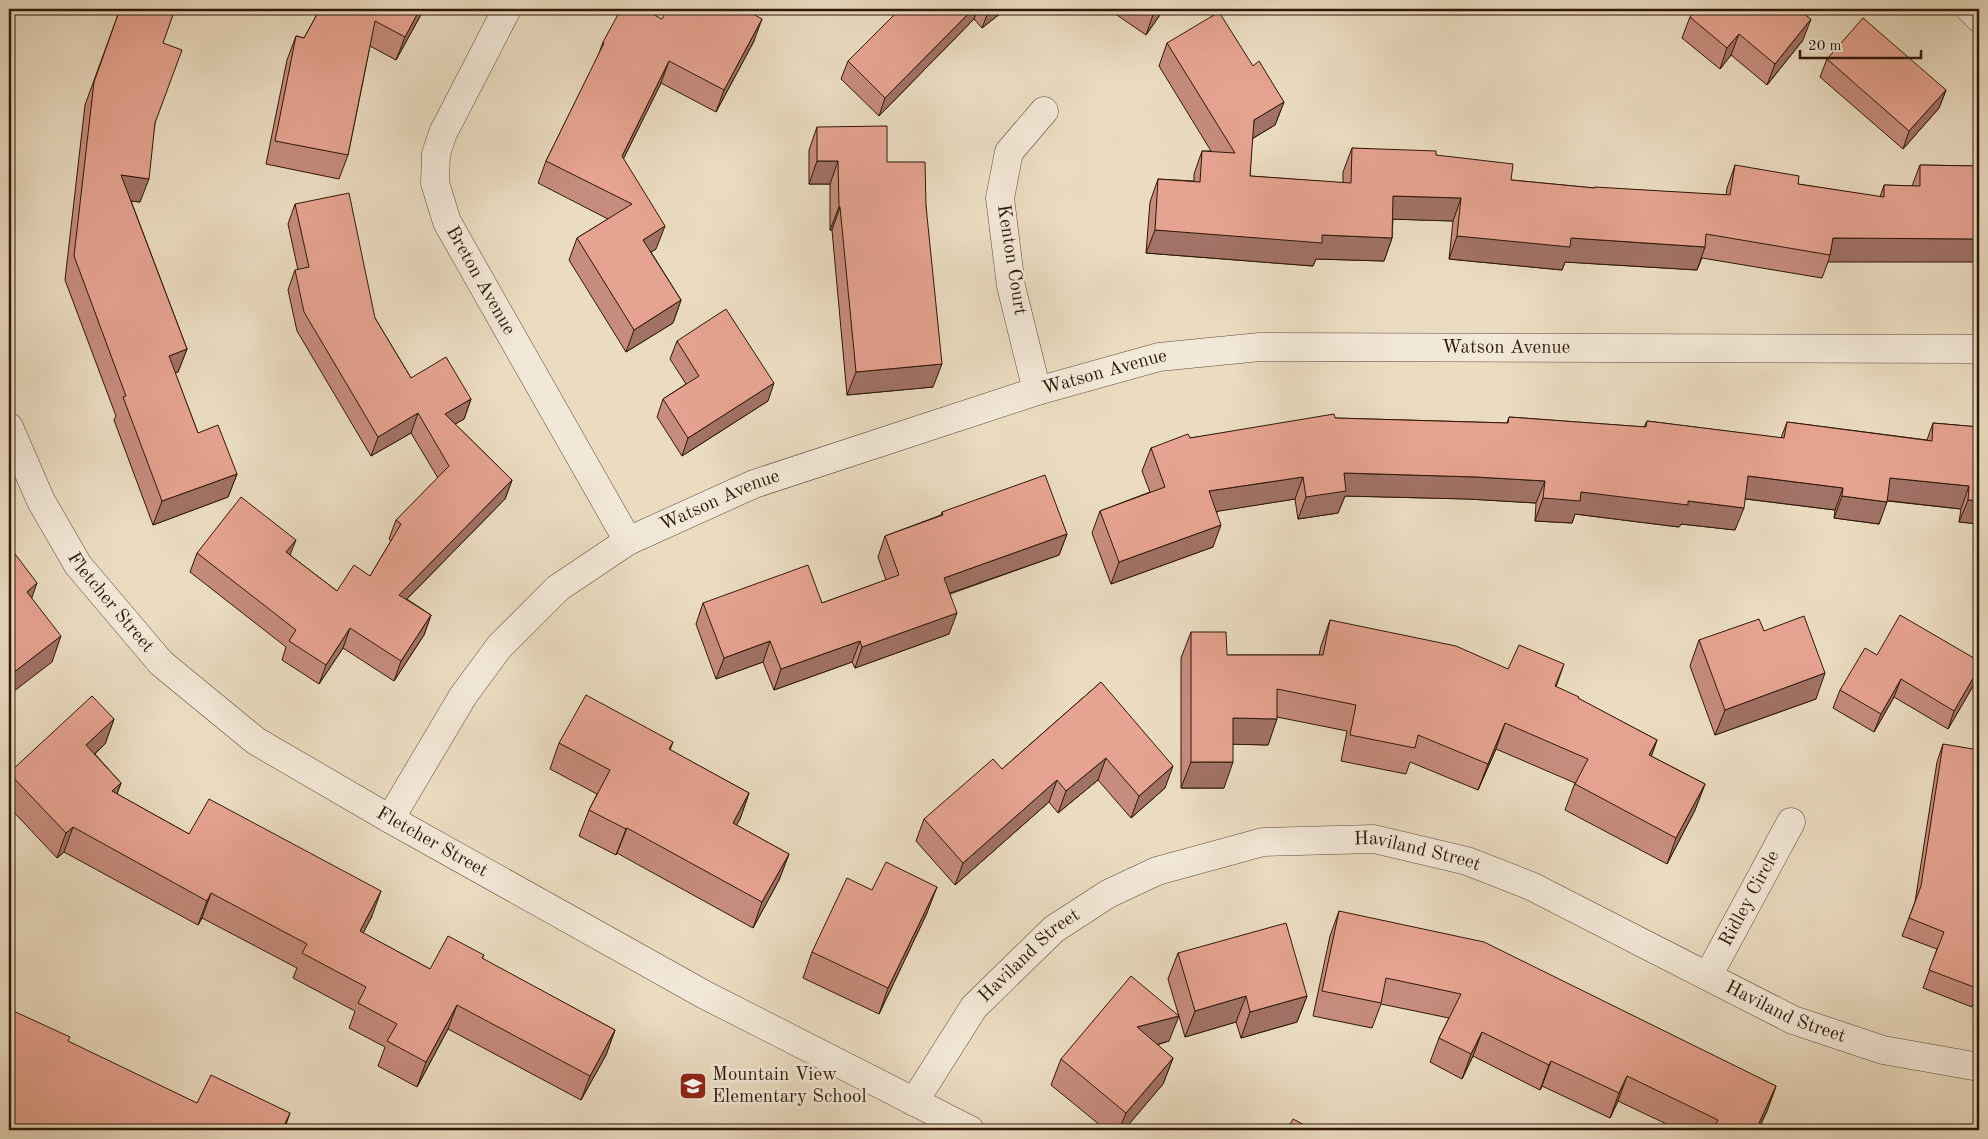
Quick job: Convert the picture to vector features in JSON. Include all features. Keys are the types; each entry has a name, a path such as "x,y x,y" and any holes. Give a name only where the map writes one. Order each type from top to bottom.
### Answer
{"street":[{"name":"Breton Avenue","path":"507,9 443,133 436,154 435,183 447,222 628,541"},
{"path":"1970,9 1979,18"},
{"name":"Kenton Court","path":"1037,391 1012,286 1000,198 1010,152 1044,111"},
{"name":"Watson Avenue","path":"390,819 462,696 499,647 558,588 628,541 754,484 1037,391 1159,357 1260,347 1979,349"},
{"name":"Fletcher Street","path":"10,437 41,501 78,565 161,663 256,741 390,819 705,995 970,1130"},
{"name":"Ridley Circle","path":"1708,976 1791,822"},
{"name":"Haviland Street","path":"914,1102 974,1008 1054,929 1108,894 1157,871 1263,842 1374,839 1467,861 1531,886 1793,1020 1874,1048 1979,1067"}],"building":[{"path":"120,9 175,9 163,43 182,50 155,123 149,179 121,175 187,349 169,356 198,433 218,425 237,474 162,501 123,397 126,396 74,256 94,82"},
{"path":"320,9 420,9 405,37 375,21 348,155 275,141 296,36 304,38"},
{"path":"621,9 643,9 662,19 667,9 744,9 762,19 724,90 669,61 622,156 665,226 643,240 681,300 634,330 577,238 632,204 546,161 603,42"},
{"path":"900,9 973,9 885,98 848,61"},
{"path":"1697,9 1797,9 1811,19 1775,64 1739,34 1727,48 1690,17"},
{"path":"1219,12 1253,66 1259,61 1284,102 1254,120 1250,176 1351,183 1352,148 1436,151 1436,155 1513,164 1511,180 1595,188 1730,195 1735,165 1799,176 1798,184 1884,197 1884,185 1920,186 1920,165 1979,166 1979,239 1833,238 1830,255 1706,234 1705,247 1571,238 1570,247 1457,236 1461,198 1393,196 1392,238 1322,235 1322,243 1155,230 1158,179 1200,182 1202,151 1235,153 1167,43"},
{"path":"1863,18 1946,90 1909,131 1827,59"},
{"path":"887,126 887,162 925,162 926,206 942,364 856,372 839,207 838,161 817,161 817,127"},
{"path":"349,193 375,318 411,378 446,357 471,399 445,414 512,480 399,595 431,615 401,661 350,628 326,665 289,641 296,630 197,553 241,497 296,540 286,552 337,591 354,565 370,576 401,524 396,520 449,466 418,413 378,437 304,312 295,270 309,267 295,204"},
{"path":"726,309 774,383 688,438 663,399 699,376 677,341"},
{"path":"1334,414 1335,418 1508,423 1509,417 1646,427 1647,421 1784,438 1787,422 1932,441 1933,423 1979,427 1979,501 1968,500 1969,486 1890,478 1887,502 1842,496 1843,488 1748,476 1744,508 1688,501 1688,505 1581,492 1580,501 1543,498 1545,481 1344,473 1346,491 1306,497 1303,477 1209,491 1221,525 1119,562 1100,511 1165,487 1151,448 1188,434 1190,438"},
{"path":"1045,475 1067,534 944,578 957,613 862,647 860,641 781,669 770,641 724,658 703,603 808,565 822,603 899,575 885,536 943,515 942,512"},
{"path":"9,546 37,583 27,592 61,636 9,676"},
{"path":"1900,615 1979,661 1979,668 1954,711 1901,679 1881,714 1840,690 1865,648 1877,655"},
{"path":"1804,616 1825,673 1725,710 1699,640 1759,619 1764,631"},
{"path":"1330,620 1456,646 1508,669 1519,645 1564,664 1555,686 1579,697 1657,740 1649,755 1705,784 1676,838 1575,784 1588,759 1505,723 1488,764 1418,735 1415,748 1350,735 1356,705 1277,689 1277,719 1233,718 1233,762 1191,762 1191,632 1226,632 1227,655 1323,655"},
{"path":"1101,682 1173,766 1139,796 1106,758 1066,791 1057,780 963,863 924,819 993,759 1002,769"},
{"path":"586,695 673,742 669,749 749,793 733,823 789,854 762,902 627,828 589,810 610,770 559,743"},
{"path":"92,696 114,719 86,745 121,783 112,791 189,834 209,799 381,891 360,931 430,969 448,936 484,955 482,958 615,1030 590,1076 457,1005 426,1062 387,1041 397,1024 358,1003 366,987 302,953 307,944 211,893 207,901 73,827 66,833 9,773"},
{"path":"1943,744 1979,750 1979,884 1977,897 1979,898 1979,989 1929,970 1944,932 1909,918 1921,886"},
{"path":"886,862 937,887 888,988 812,952 847,878 872,890"},
{"path":"1339,911 1484,942 1776,1086 1759,1123 1774,1130 1713,1130 1718,1120 1627,1076 1619,1093 1551,1061 1549,1065 1482,1032 1471,1054 1439,1038 1461,994 1386,978 1381,1003 1322,991"},
{"path":"1286,923 1307,996 1250,1012 1246,996 1195,1011 1178,953"},
{"path":"1131,976 1179,1016 1137,1027 1173,1058 1126,1113 1061,1059"},
{"path":"9,1009 70,1037 68,1041 197,1103 211,1075 290,1113 282,1130 9,1130"},
{"path":"1293,1119 1314,1130 1287,1130"},
{"path":"1889,1127 1902,1130 1888,1130"}],"place":[{"name":"Mountain View Elementary School","path":"693,1086"}]}
